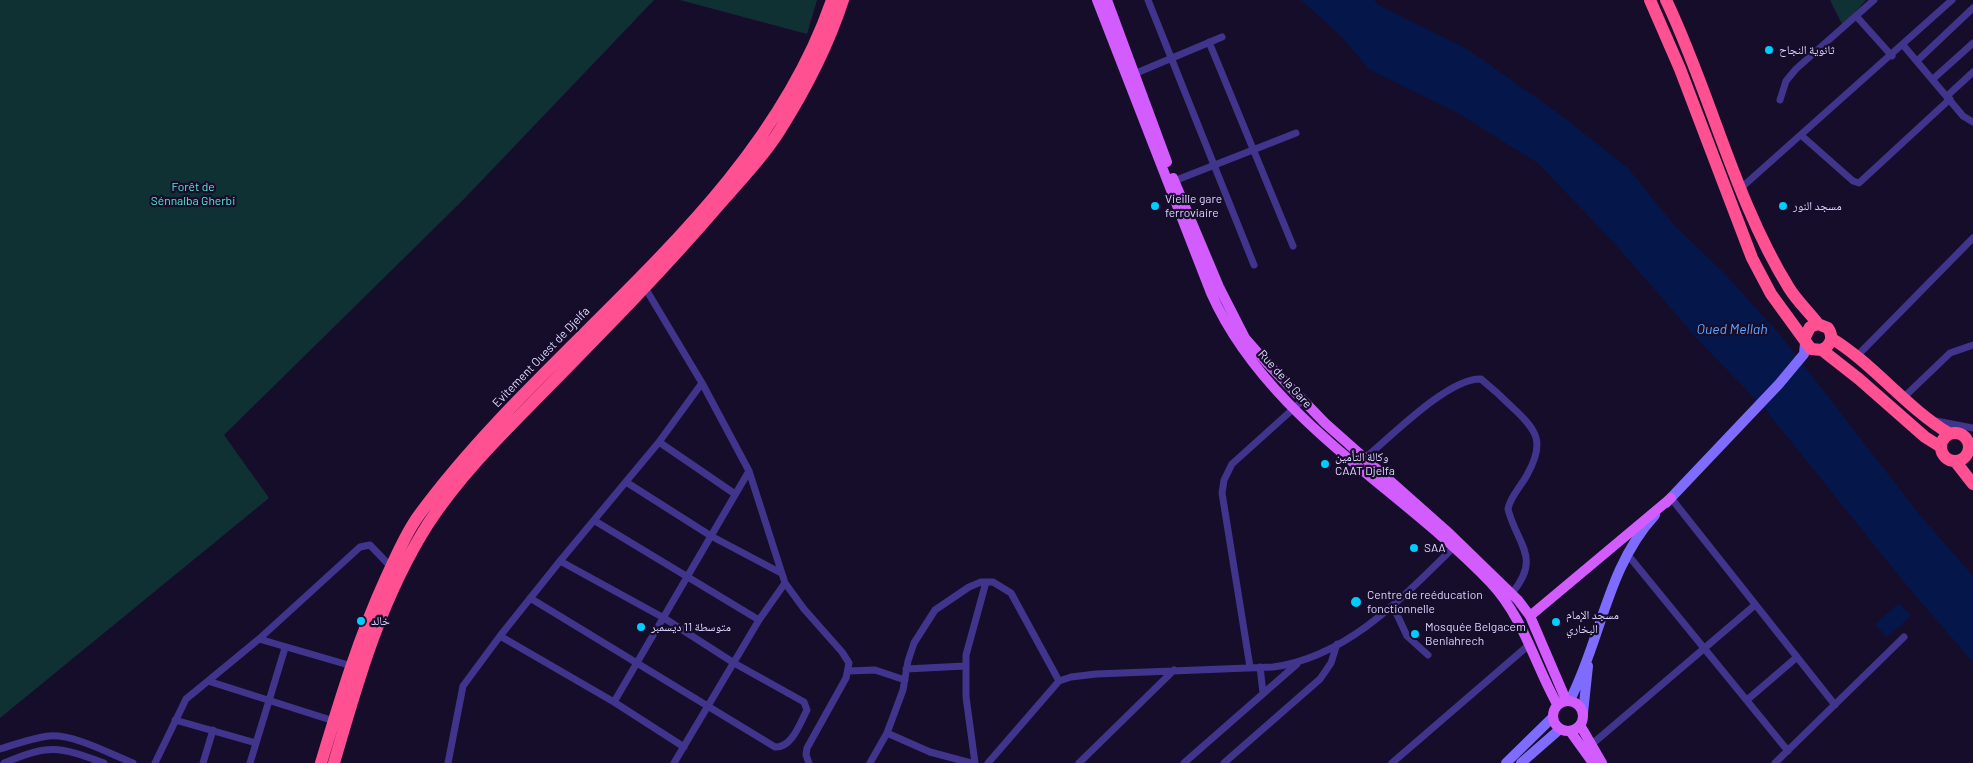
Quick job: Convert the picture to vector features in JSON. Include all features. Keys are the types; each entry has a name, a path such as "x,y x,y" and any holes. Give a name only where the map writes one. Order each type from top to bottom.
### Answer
{"highway":[{"name":"Evitement Ouest de Djelfa","path":"334,763 362,667 377,626 404,565 429,522 504,432 641,282 733,175 769,128 795,86 832,0"},
{"path":"641,282 676,255 746,175 779,132 830,39 845,0"},
{"path":"1650,0 1680,69 1752,258 1771,294 1810,347 1859,379 1925,437 1941,447 1944,455 1955,461 1973,484"},
{"path":"1666,0 1741,188 1779,270 1791,291 1818,324 1828,328 1831,338 1829,346 1810,347"},
{"name":"Evitement Ouest de Djelfa","path":"321,763 366,623 391,566 418,516 469,454 503,417 641,282"},
{"path":"1810,347 1810,327 1818,324"},
{"path":"1831,338 1857,356 1926,419 1950,434"},
{"path":"1941,447 1944,439 1950,434 1959,433 1966,438 1970,456 1955,461"}],"main road":[{"name":"Rue de la Gare","path":"1097,0 1223,320 1238,345 1294,410 1512,593 1530,616 1564,702"},
{"name":"Rue de la Gare","path":"1107,0 1174,181 1232,316 1245,338 1303,400 1455,544 1490,582 1507,602 1564,702"},
{"path":"1506,763 1552,718 1564,702 1589,653 1611,589 1628,555 1647,524 1810,347"},
{"path":"1530,616 1671,498"},
{"path":"1589,653 1580,725 1602,763"},
{"path":"1564,702 1579,704 1583,712"},
{"path":"1552,718 1566,730 1593,763"},
{"path":"1521,763 1566,730 1580,725"}],"street":[{"path":"1148,0 1254,266"},
{"path":"1780,100 1786,81 1796,69 1874,0"},
{"path":"1741,188 1892,56 1952,0"},
{"path":"1917,61 1973,8"},
{"path":"1857,17 1892,56"},
{"path":"1134,74 1222,37"},
{"path":"1209,42 1251,150 1293,246"},
{"path":"1933,79 1973,43"},
{"path":"1903,45 1963,116 1973,122"},
{"path":"1802,136 1853,181 1862,182 1973,72"},
{"path":"1174,181 1296,133"},
{"path":"1857,356 1973,238"},
{"path":"641,282 702,383 749,471 784,583 804,609 847,657 848,671 807,748 806,755 809,763"},
{"path":"1902,399 1938,362 1950,353 1973,345"},
{"path":"1365,458 1444,392 1471,379 1481,379 1524,417 1535,433 1536,449 1531,467 1509,502 1511,518 1525,550 1523,580 1512,593"},
{"path":"448,763 463,686 530,598 659,442 702,383"},
{"path":"1250,667 1222,493 1224,480 1232,464 1303,400"},
{"path":"1926,419 1973,428"},
{"path":"659,442 736,494"},
{"path":"614,702 749,471"},
{"path":"626,482 711,536 781,573"},
{"path":"1671,498 1835,705"},
{"path":"595,521 759,620"},
{"path":"1184,763 1298,663 1337,644 1393,606 1455,544"},
{"path":"157,761 186,700 259,639 360,547 370,545 391,566"},
{"path":"1628,555 1788,751"},
{"path":"530,598 775,747 786,744 791,739 806,710 806,705 734,663 664,618 560,561"},
{"path":"975,763 966,697 966,655 986,582"},
{"path":"870,763 888,733 914,643 935,610 969,587 993,582 1010,593 1059,681"},
{"path":"674,763 759,620 784,583"},
{"path":"1591,745 1755,605"},
{"path":"1393,606 1407,636 1428,655"},
{"path":"500,636 614,702 684,747"},
{"path":"1775,763 1904,637"},
{"path":"259,639 352,666"},
{"path":"1224,763 1320,679 1331,663 1337,644"},
{"path":"1392,763 1530,644"},
{"path":"250,763 268,700 286,648"},
{"path":"1747,700 1797,657"},
{"path":"991,762 1059,681 1071,676 1260,667 1298,663"},
{"path":"906,669 966,666"},
{"path":"1260,667 1263,694"},
{"path":"848,671 875,670 904,680"},
{"path":"1079,763 1174,670"},
{"path":"208,681 334,721"},
{"path":"175,720 256,743"},
{"path":"203,763 213,730"},
{"path":"888,733 930,752 971,763"},
{"path":"0,749 50,736 65,737 133,763"},
{"path":"4,763 30,752 64,749 104,763"}],"green space":[{"name":"Forêt de Sénnalba Gherbi","path":"0,0 654,0 463,200 224,435 269,498 0,718"},
{"path":"680,0 817,0 807,34"},
{"path":"1830,0 1866,0 1843,26"}],"water":[{"name":"Oued Mellah","path":"1301,0 1374,0 1378,5 1467,49 1555,111 1628,168 1673,224 1724,273 1781,336 1918,513 1973,576 1973,662 1909,588 1765,409 1702,344 1616,245 1539,164 1458,113 1370,70 1338,33"},
{"path":"1899,603 1911,616 1887,637 1875,624"}],"place":[{"name":"ثانوية النجاح","path":"1769,50"},
{"name":"Vieille gare ferroviaire","path":"1155,206"},
{"name":"مسجد النور","path":"1783,206"},
{"name":"وكالة التأمين CAAT Djelfa","path":"1325,464"},
{"name":"SAA","path":"1414,548"},
{"name":"Centre de reéducation fonctionnelle","path":"1356,602"},
{"name":"خالد","path":"361,621"},
{"name":"مسجد الإمام البخاري","path":"1556,622"},
{"name":"متوسطة 11 ديسمبر","path":"641,627"},
{"name":"Mosquée Belgacem Benlahrech","path":"1415,634"}]}
